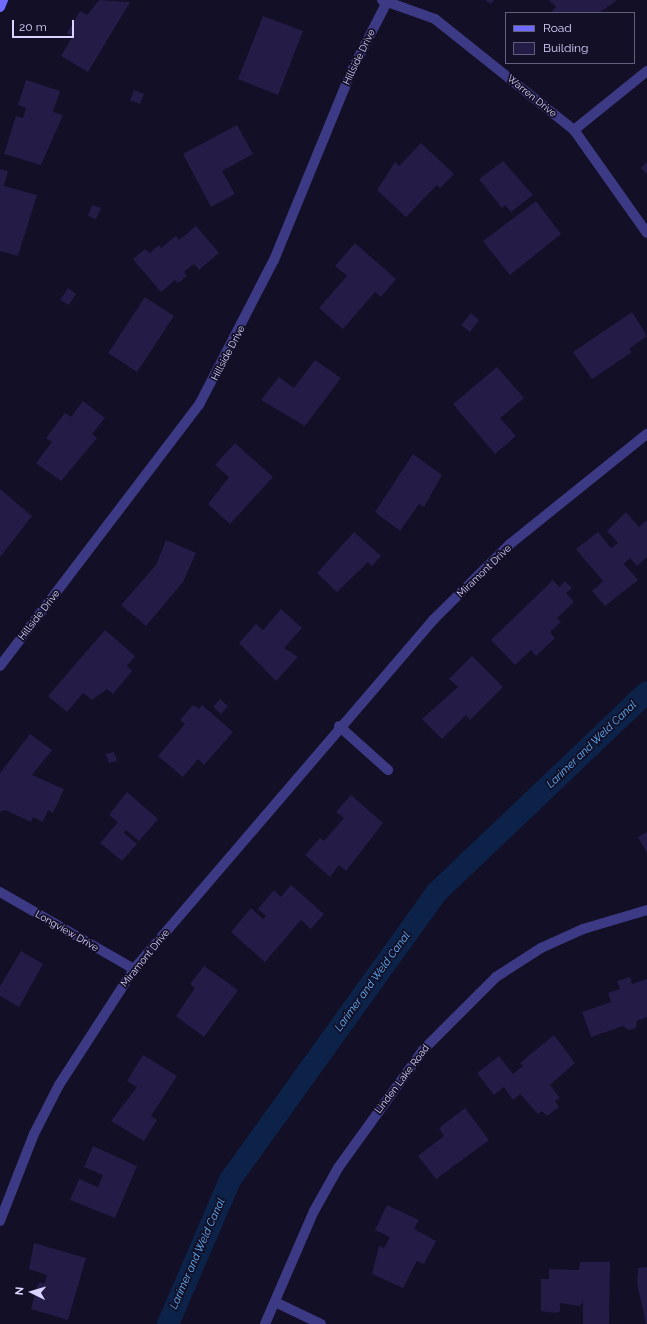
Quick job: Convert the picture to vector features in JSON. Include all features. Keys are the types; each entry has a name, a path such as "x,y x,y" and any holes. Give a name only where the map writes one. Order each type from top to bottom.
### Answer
{"street":[{"path":"0,7 2,0"},
{"name":"Warren Drive","path":"386,0 436,19 574,130 647,234"},
{"name":"Hillside Drive","path":"0,666 200,405 274,260 350,72 386,0"},
{"path":"574,130 647,71"},
{"name":"Miramont Drive","path":"0,1221 34,1134 59,1085 134,970 339,726 433,620 510,544 647,434"},
{"path":"339,726 388,770"},
{"name":"Longview Drive","path":"0,892 134,970"},
{"name":"Linden Lake Road","path":"265,1324 314,1211 338,1168 423,1050 496,977 541,948 583,928 647,910"},
{"path":"274,1302 321,1324"}],"building":[{"path":"99,0 130,2 88,72 61,56 73,36 67,33 80,11 87,15"},
{"path":"485,0 494,0 491,4"},
{"path":"549,0 617,0 600,12 551,12 556,7"},
{"path":"263,16 303,31 278,95 238,79"},
{"path":"26,80 60,91 53,112 63,115 41,165 4,154 16,116 23,118 26,108 18,105"},
{"path":"134,90 144,94 140,104 130,100"},
{"path":"237,125 253,154 222,171 235,194 211,207 183,154"},
{"path":"421,143 454,174 440,188 437,185 406,217 377,190 395,162 399,166"},
{"path":"503,161 533,195 511,212 505,205 502,208 479,179"},
{"path":"647,162 647,174 641,168"},
{"path":"0,169 8,171 4,186 37,195 18,256 0,251"},
{"path":"536,201 561,234 510,275 483,241"},
{"path":"92,205 101,208 96,219 88,216"},
{"path":"196,226 219,253 199,270 194,264 184,272 187,276 178,283 175,280 161,292 133,259 145,249 150,253 159,245 161,248 176,236 179,240"},
{"path":"355,243 396,279 381,297 375,292 343,329 319,308 347,276 335,266"},
{"path":"68,288 76,294 69,305 60,300"},
{"path":"145,297 174,316 137,372 108,353"},
{"path":"632,312 647,336 629,349 632,352 592,379 573,352"},
{"path":"471,313 479,320 470,332 461,325"},
{"path":"315,360 341,378 305,426 261,400 279,377 294,388"},
{"path":"497,367 524,398 500,418 516,436 495,454 453,404"},
{"path":"83,401 105,418 92,434 97,438 61,481 36,463 52,442 46,438 65,413 71,417"},
{"path":"235,443 273,477 230,524 208,504 229,477 215,465"},
{"path":"413,454 442,475 424,507 419,504 400,531 375,512"},
{"path":"0,489 32,516 1,556 0,555"},
{"path":"626,512 639,527 647,520 647,557 637,566 630,558 624,564 638,580 605,606 592,591 603,581 576,549 598,532 611,548 618,543 607,531"},
{"path":"354,532 381,556 372,566 368,562 337,592 317,573"},
{"path":"166,540 196,553 183,582 146,626 121,605 156,565"},
{"path":"553,580 559,587 565,581 572,588 566,593 574,602 557,618 561,622 550,632 555,638 536,656 531,650 515,665 491,640"},
{"path":"281,609 302,628 284,648 298,657 276,681 239,643 256,624 263,630"},
{"path":"105,630 135,656 127,666 132,671 113,694 107,689 92,700 83,693 67,712 48,696"},
{"path":"472,656 503,687 470,720 466,715 442,739 422,719 458,687 449,679"},
{"path":"220,699 228,706 221,714 213,707"},
{"path":"193,705 199,709 202,705 233,732 204,765 198,759 183,777 158,756 185,724 180,720"},
{"path":"30,734 52,750 32,775 64,789 53,813 48,810 43,822 33,817 31,822 5,810 0,812 0,773"},
{"path":"114,752 117,761 109,763 106,754"},
{"path":"127,792 158,819 139,841 126,830 124,833 137,844 122,861 100,843 118,822 109,815"},
{"path":"351,795 383,823 346,871 339,865 330,877 305,855 320,838 324,841 344,818 336,812"},
{"path":"647,832 647,853 638,837"},
{"path":"291,885 324,914 311,929 301,920 265,962 231,932 251,908 263,919 266,916 258,909 274,890 281,897"},
{"path":"21,951 43,964 19,1007 0,996 0,986"},
{"path":"204,966 238,990 204,1037 176,1016 195,988 190,984"},
{"path":"630,977 632,984 647,979 647,1017 637,1021 636,1028 629,1030 623,1026 591,1037 582,1012 611,1002 608,993 620,989 617,981"},
{"path":"554,1035 575,1063 550,1085 560,1098 555,1101 559,1107 547,1116 542,1111 538,1114 520,1094 513,1100 504,1087 494,1095 477,1073 499,1056 513,1074 523,1066 520,1063"},
{"path":"143,1055 177,1076 151,1116 157,1120 144,1141 111,1121 137,1087 127,1081"},
{"path":"465,1108 489,1140 436,1179 418,1156 444,1136 439,1128"},
{"path":"93,1146 137,1166 115,1218 70,1200 79,1179 98,1187 103,1175 84,1167"},
{"path":"387,1205 419,1220 414,1229 436,1241 424,1264 417,1261 403,1288 372,1274 379,1246 384,1248 390,1237 375,1230"},
{"path":"34,1243 86,1258 68,1320 31,1309 37,1286 40,1282 44,1284 47,1275 29,1269"},
{"path":"580,1262 610,1262 609,1324 583,1324 583,1302 580,1306 560,1303 560,1311 556,1313 541,1311 541,1279 549,1279 549,1269 579,1270"},
{"path":"647,1267 646,1324 637,1283 638,1268"}],"waterway":[{"name":"Larimer and Weld Canal","path":"168,1324 230,1180 436,893 647,692"}]}
